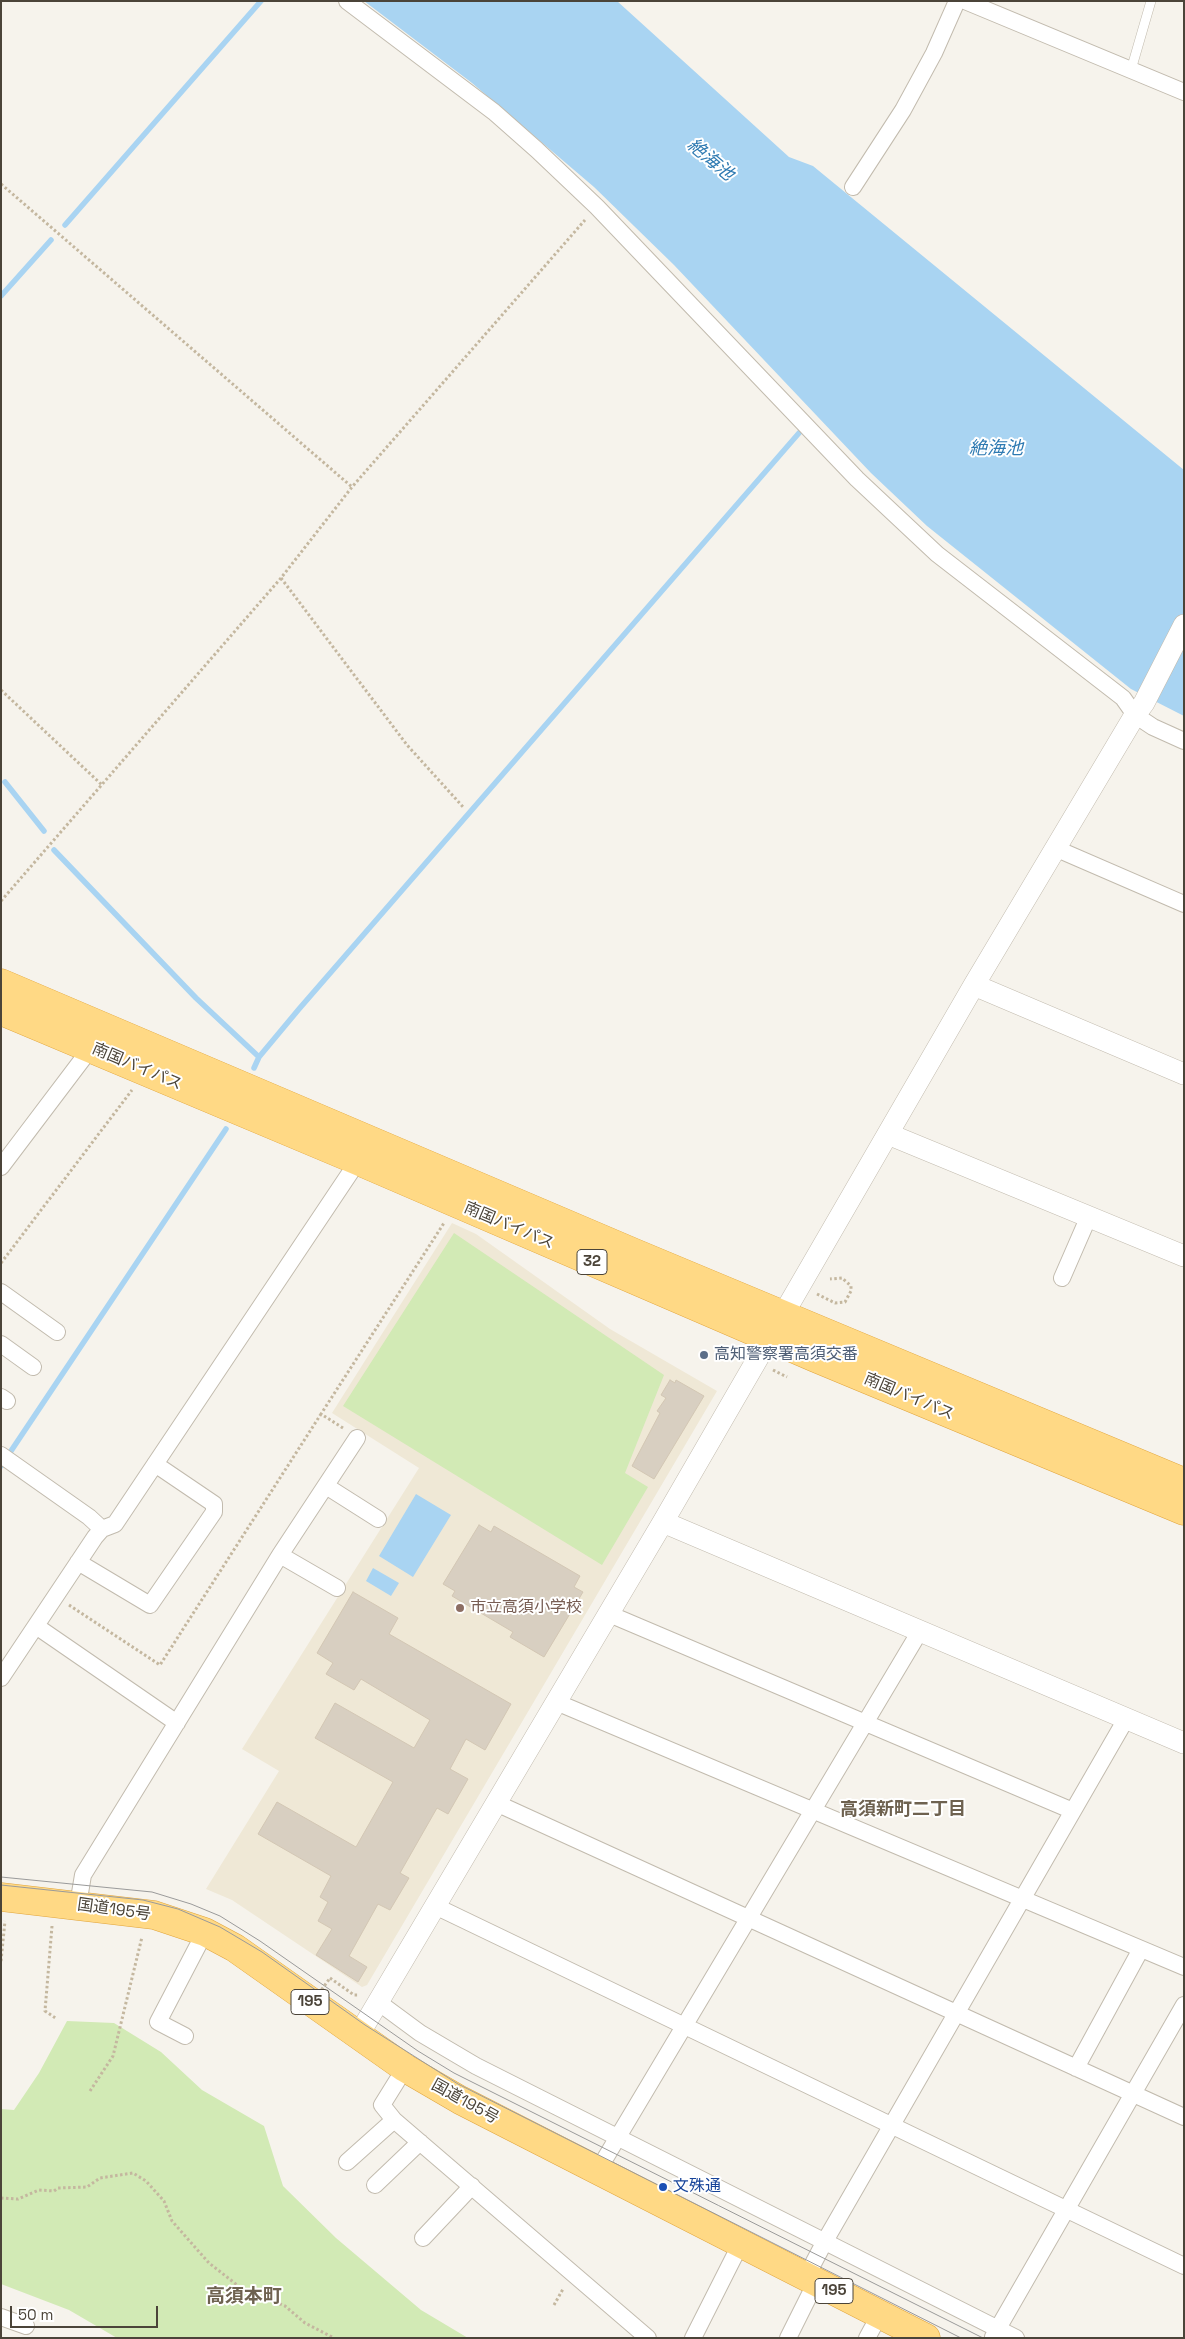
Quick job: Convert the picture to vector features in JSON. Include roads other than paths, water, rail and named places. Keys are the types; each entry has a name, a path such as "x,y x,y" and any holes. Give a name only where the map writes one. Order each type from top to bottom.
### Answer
{"highway":[{"name":"南国バイパス","path":"1,983 635,1253 784,1313 1184,1482"},
{"name":"南国バイパス","path":"1,1011 358,1161 769,1338 1184,1512"},
{"name":"国道195号","path":"4,1898 147,1914 176,1921 205,1932 243,1954 405,2068 460,2100 597,2172 926,2338"}],"street":[{"path":"347,1 494,112 597,207 812,433 898,518 938,554 1123,698 1140,709 1154,727 1184,741"},
{"path":"854,187 903,110 934,53 957,1"},
{"path":"965,1 1184,92"},
{"path":"358,2036 764,1350 769,1338 974,985 1057,850 1140,709 1184,625"},
{"path":"1057,850 1184,904"},
{"path":"974,985 1184,1074"},
{"path":"1,1167 91,1048"},
{"path":"888,1134 1184,1256"},
{"path":"1,1678 102,1529 115,1524 358,1161"},
{"path":"1062,1278 1089,1216"},
{"path":"1,1292 57,1332"},
{"path":"1,1344 32,1367"},
{"path":"66,1904 280,1555 357,1438"},
{"path":"1,1455 89,1517 102,1529"},
{"path":"78,1562 150,1604 214,1512 214,1504 155,1464"},
{"path":"326,1486 378,1519"},
{"path":"663,1522 1184,1743"},
{"path":"280,1555 337,1588"},
{"path":"608,1614 1073,1811"},
{"path":"36,1626 177,1723"},
{"path":"597,2172 683,2025 920,1631"},
{"path":"556,1702 1184,1967"},
{"path":"788,2338 812,2290 806,2277 825,2241 1126,1719"},
{"path":"496,1803 1184,2117"},
{"path":"436,1906 1184,2266"},
{"path":"185,2036 158,2022 205,1932"},
{"path":"1076,2068 1141,1949"},
{"path":"378,2002 420,2033 476,2066 825,2241 995,2333 1016,2338"},
{"path":"995,2333 1134,2095 1184,2005"},
{"path":"405,2068 382,2105 394,2120 648,2338"},
{"path":"347,2162 394,2120"},
{"path":"375,2184 420,2142"},
{"path":"423,2238 472,2186"},
{"path":"693,2338 741,2243"},
{"path":"867,2338 880,2314"},
{"path":"1,2317 26,2326"}],"lane":[{"path":"1131,70 1151,1"}],"water":[{"name":"絶海池","path":"364,1 617,1 789,157 813,166 1184,470 1184,716 1131,689 927,526 871,473 674,265 594,187 472,83"},
{"path":"416,1494 451,1515 413,1577 379,1556"},
{"path":"373,1568 399,1583 391,1596 366,1581"}],"waterway":[{"path":"65,225 261,1"},
{"path":"1,296 51,240"},
{"path":"254,1068 259,1057 299,1009 799,433"},
{"path":"5,782 44,831"},
{"path":"54,850 196,998 259,1057"},
{"path":"1,1466 226,1129"}],"tram line":[{"path":"1,1877 152,1892 191,1904 220,1916 260,1941 418,2051 454,2073 983,2338"},
{"path":"1,1885 143,1900 178,1909 220,1927 262,1952 365,2025 458,2084 961,2338"}],"place":[{"name":"高知警察署高須交番","path":"704,1355"},
{"name":"市立高須小学校","path":"460,1608"},
{"name":"文殊通","path":"663,2187"}],"district":[{"name":"高須新町二丁目","path":"903,1810"},
{"name":"高須本町","path":"244,2297"}]}
